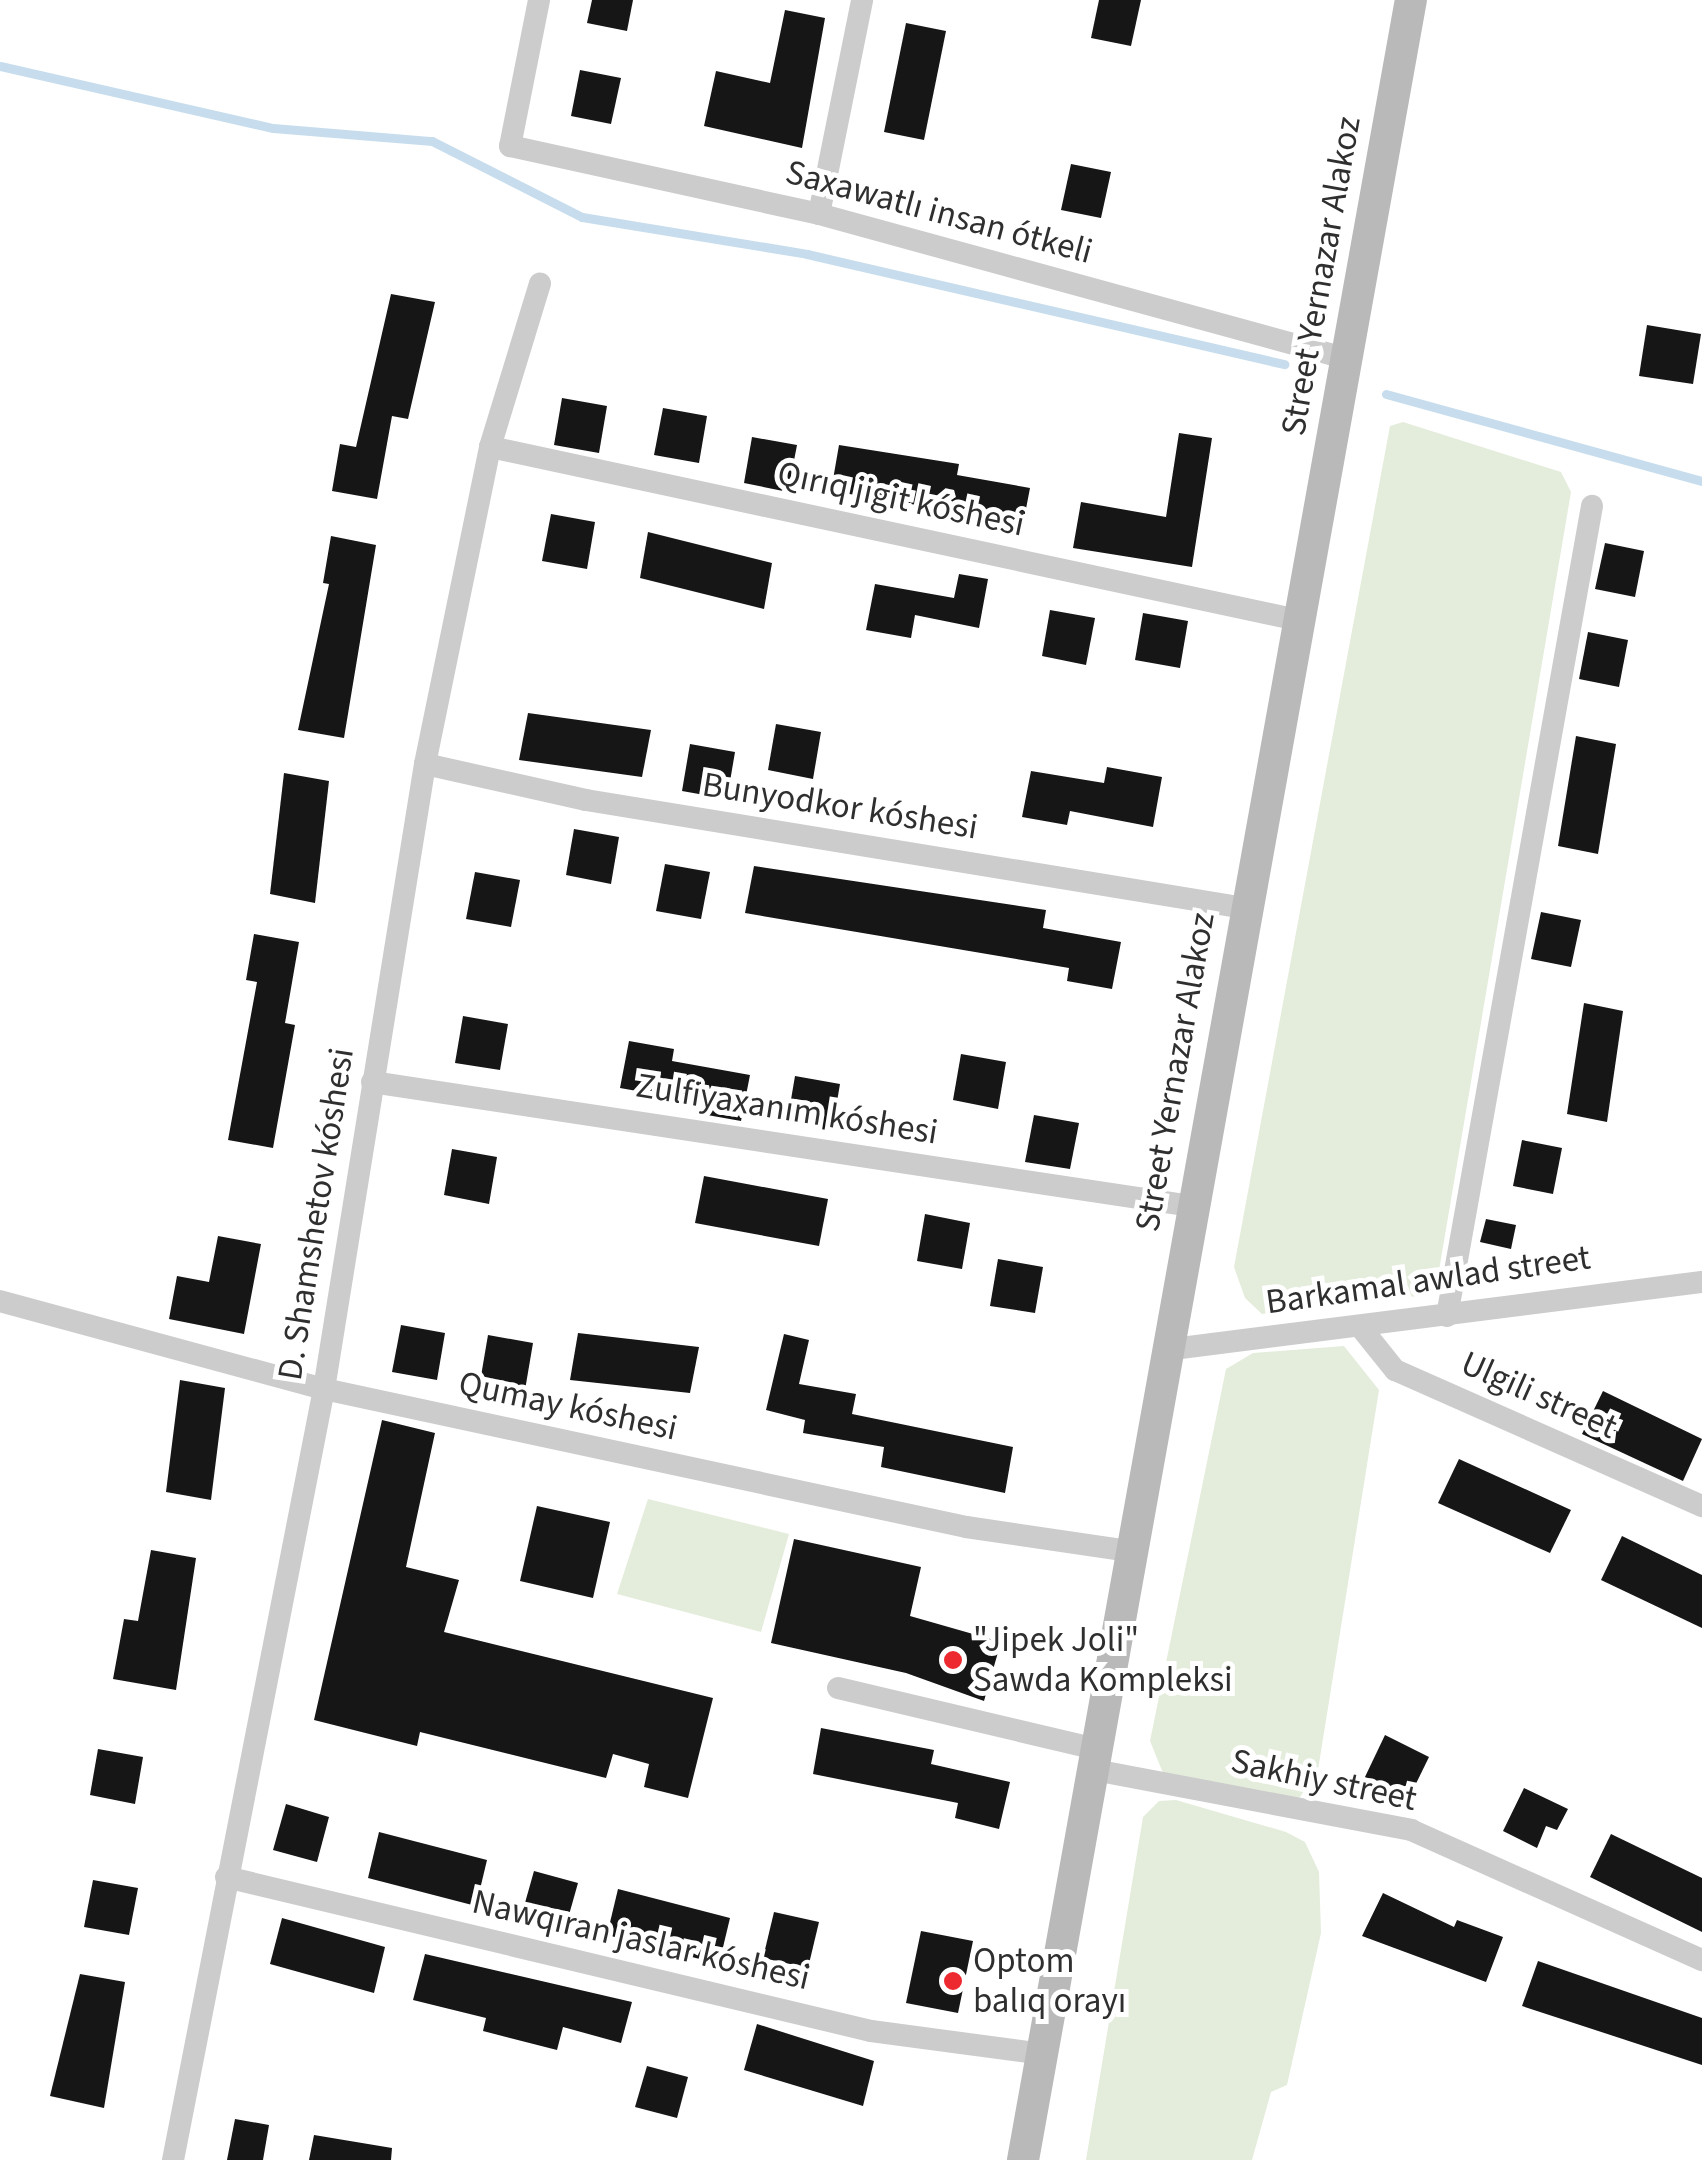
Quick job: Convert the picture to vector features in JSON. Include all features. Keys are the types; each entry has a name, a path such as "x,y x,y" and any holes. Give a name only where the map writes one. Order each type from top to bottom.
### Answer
{"main road":[{"name":"Street Yernazar Alakoz","path":"1023,2160 1044,2054 1090,1759 1411,0"}],"street":[{"name":"Saxawatlı insan ótkeli","path":"539,0 510,146 819,214 1348,360"},
{"path":"819,214 862,0"},
{"name":"D. Shamshetov kóshesi","path":"173,2160 324,1389 425,764 490,447 540,282"},
{"name":"Qırıq jigit kóshesi","path":"490,447 1298,620"},
{"path":"1447,1316 1592,506"},
{"name":"Bunyodkor kóshesi","path":"425,764 586,800 1245,908"},
{"name":"Zulfiyaxanım kóshesi","path":"372,1082 1191,1206"},
{"name":"Barkamal awlad street","path":"1165,1350 1362,1329 1702,1282"},
{"name":"Qumay kóshesi","path":"0,1302 324,1389 966,1526 1128,1550"},
{"name":"Ulgili street","path":"1362,1329 1395,1370 1702,1506"},
{"name":"Sakhiy street","path":"838,1688 1090,1759 1411,1830 1702,1960"},
{"name":"Nawqıran jaslar kóshesi","path":"226,1877 871,2031 1044,2054"}],"green space":[{"path":"1403,422 1561,472 1571,492 1435,1294 1262,1314 1245,1298 1234,1267 1390,426"},
{"path":"1344,1346 1379,1390 1318,1770 1296,1803 1163,1773 1150,1741 1226,1369 1253,1353"},
{"path":"648,1499 789,1534 761,1632 617,1594"},
{"path":"1176,1800 1286,1832 1305,1842 1319,1872 1321,1933 1287,2085 1271,2092 1252,2160 1086,2160 1143,1817 1159,1801"}],"building":[{"path":"592,0 633,0 627,31 587,23"},
{"path":"1099,0 1141,0 1131,46 1091,38"},
{"path":"785,10 825,18 802,148 704,126 716,71 770,83"},
{"path":"906,23 946,31 924,140 884,132"},
{"path":"580,70 621,78 611,124 571,116"},
{"path":"1071,164 1111,172 1101,218 1061,210"},
{"path":"391,294 435,302 408,419 392,416 377,499 332,491 340,444 356,447"},
{"path":"1647,325 1701,334 1693,384 1639,376"},
{"path":"562,398 607,406 599,453 554,445"},
{"path":"663,408 707,416 699,463 654,455"},
{"path":"1179,433 1212,438 1192,567 1073,548 1081,502 1166,517"},
{"path":"752,437 797,445 788,492 744,483"},
{"path":"839,445 959,464 957,475 1030,488 1021,535 976,526 978,515 831,491"},
{"path":"551,514 595,522 587,569 542,561"},
{"path":"648,532 772,563 764,609 640,578"},
{"path":"331,536 376,545 344,738 298,730 329,584 323,583"},
{"path":"1605,543 1644,551 1635,597 1595,589"},
{"path":"959,574 988,579 979,628 915,615 911,638 866,630 875,584 954,598"},
{"path":"1050,610 1095,618 1086,665 1042,656"},
{"path":"1143,613 1188,621 1180,668 1135,660"},
{"path":"1588,632 1628,640 1619,687 1579,679"},
{"path":"528,713 651,730 642,777 519,760"},
{"path":"776,724 821,732 813,779 768,770"},
{"path":"1576,736 1616,744 1598,854 1558,846"},
{"path":"690,744 735,752 727,799 682,791"},
{"path":"1107,767 1162,777 1153,827 1070,811 1067,825 1022,817 1031,771 1104,783"},
{"path":"284,773 329,781 315,903 270,894"},
{"path":"574,829 619,837 611,884 566,875"},
{"path":"665,864 710,872 701,919 656,911"},
{"path":"754,866 1046,910 1043,928 1121,942 1112,989 1067,981 1069,968 745,913"},
{"path":"475,872 520,880 511,927 466,919"},
{"path":"1541,912 1581,920 1571,967 1531,959"},
{"path":"254,934 299,942 285,1023 295,1025 273,1148 228,1140 257,982 246,980"},
{"path":"1584,1003 1623,1011 1607,1122 1567,1114"},
{"path":"463,1016 508,1024 500,1070 455,1063"},
{"path":"629,1041 674,1049 672,1061 750,1075 741,1121 696,1113 699,1102 620,1088"},
{"path":"961,1054 1006,1062 998,1109 953,1100"},
{"path":"795,1076 840,1084 832,1131 787,1123"},
{"path":"1034,1115 1079,1123 1070,1169 1025,1162"},
{"path":"1522,1140 1562,1148 1553,1194 1513,1186"},
{"path":"452,1149 497,1157 489,1204 444,1195"},
{"path":"704,1176 828,1199 819,1246 695,1223"},
{"path":"925,1214 970,1223 962,1269 917,1261"},
{"path":"1486,1219 1516,1225 1511,1249 1480,1242"},
{"path":"218,1236 261,1244 244,1334 169,1319 177,1276 209,1282"},
{"path":"998,1259 1043,1267 1035,1313 990,1306"},
{"path":"401,1325 445,1333 437,1380 392,1372"},
{"path":"578,1333 699,1347 690,1393 570,1380"},
{"path":"784,1334 809,1340 799,1384 856,1394 852,1414 1013,1447 1005,1493 881,1467 884,1447 803,1433 805,1420 766,1410"},
{"path":"488,1335 533,1343 525,1390 480,1382"},
{"path":"180,1380 225,1388 211,1500 166,1492"},
{"path":"1603,1391 1702,1439 1683,1481 1582,1434"},
{"path":"382,1420 435,1433 406,1567 459,1580 444,1632 713,1698 688,1798 644,1787 649,1764 613,1754 606,1778 420,1732 417,1746 314,1720"},
{"path":"1459,1459 1571,1510 1550,1553 1438,1503"},
{"path":"537,1506 610,1522 593,1598 520,1581"},
{"path":"1622,1536 1702,1575 1702,1628 1601,1580"},
{"path":"794,1539 921,1567 910,1616 1001,1642 984,1701 906,1673 771,1643"},
{"path":"151,1550 196,1558 176,1690 113,1679 124,1619 138,1621"},
{"path":"821,1728 934,1750 931,1764 1010,1782 999,1829 955,1818 958,1803 813,1774"},
{"path":"1385,1735 1429,1757 1408,1800 1364,1779"},
{"path":"98,1749 143,1757 135,1804 90,1795"},
{"path":"1524,1788 1568,1809 1557,1830 1546,1826 1537,1848 1503,1831"},
{"path":"286,1804 329,1817 317,1862 273,1850"},
{"path":"379,1832 487,1860 476,1906 368,1878"},
{"path":"1611,1834 1702,1878 1702,1932 1590,1877"},
{"path":"534,1871 578,1883 565,1929 521,1917"},
{"path":"93,1880 138,1888 129,1935 84,1927"},
{"path":"618,1889 730,1918 719,1964 607,1935"},
{"path":"1383,1893 1454,1927 1457,1920 1503,1937 1486,1982 1362,1936"},
{"path":"774,1912 819,1922 808,1968 763,1958"},
{"path":"282,1918 385,1947 374,1993 270,1964"},
{"path":"921,1931 973,1941 958,2013 906,2003"},
{"path":"425,1954 632,2002 621,2043 563,2027 557,2050 483,2031 486,2018 413,2000"},
{"path":"1538,1961 1702,2018 1702,2065 1522,2006"},
{"path":"80,1974 125,1982 104,2108 50,2096"},
{"path":"757,2024 874,2061 863,2106 744,2070"},
{"path":"647,2066 688,2077 677,2118 635,2107"},
{"path":"235,2119 269,2125 263,2160 227,2160"},
{"path":"314,2135 392,2148 391,2160 309,2160"}],"waterway":[{"path":"0,66 273,128 432,141 582,217 807,254 1285,364"},
{"path":"1386,394 1702,481"}],"place":[{"name":"\"Jipek Joli\" Sawda Kompleksi","path":"953,1660"},
{"name":"Optom balıq orayı","path":"953,1981"}]}
